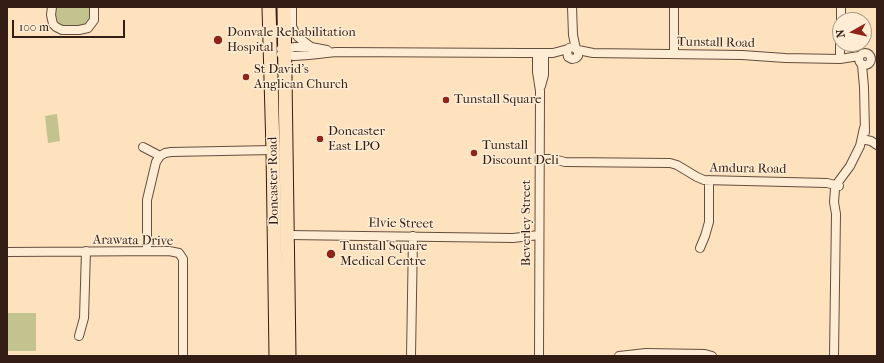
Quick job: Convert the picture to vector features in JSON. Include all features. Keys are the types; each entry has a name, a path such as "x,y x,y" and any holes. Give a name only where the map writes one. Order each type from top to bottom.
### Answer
{"main road":[{"name":"Doncaster Road","path":"270,7 276,356"},
{"name":"Doncaster Road","path":"284,7 289,356"}],"street":[{"path":"52,7 51,15 53,24 56,27 62,30 79,30 88,28 94,20 94,7"},
{"path":"292,7 292,26 298,37 311,47"},
{"path":"572,7 573,52"},
{"path":"674,7 674,54"},
{"name":"Tunstall Road","path":"285,52 292,47 311,47 336,52"},
{"name":"Tunstall Road","path":"270,52 309,55 336,52 573,52 868,61"},
{"path":"840,52 840,59"},
{"name":"Beverley Street","path":"538,356 540,91 537,72 540,53"},
{"path":"834,356 836,214 834,195 838,183 862,152 864,139 864,87 868,61"},
{"path":"864,139 877,145"},
{"path":"143,147 160,156"},
{"path":"147,251 147,200 156,162 160,156 171,152 273,150"},
{"name":"Amdura Road","path":"540,161 670,163 677,165 700,179 838,183"},
{"path":"700,248 705,236 708,222 709,180"},
{"name":"Elvie Street","path":"288,235 539,238"},
{"path":"411,356 413,236"},
{"name":"Arawata Drive","path":"7,252 174,251 179,253 183,259 183,356"},
{"path":"79,336 84,318 86,252"},
{"path":"619,356 646,353 706,354 712,356"}],"green space":[{"path":"56,7 90,7 90,18 84,25 61,26 56,22"},
{"path":"57,114 60,141 48,143 45,116"},
{"path":"7,313 36,313 36,351 7,351"}],"place":[{"name":"Donvale Rehabilitation Hospital","path":"218,40"},
{"name":"St David's Anglican Church","path":"246,77"},
{"name":"Tunstall Square","path":"446,100"},
{"name":"Doncaster East LPO","path":"320,139"},
{"name":"Tunstall Discount Deli","path":"474,153"},
{"name":"Tunstall Square Medical Centre","path":"331,254"}]}
